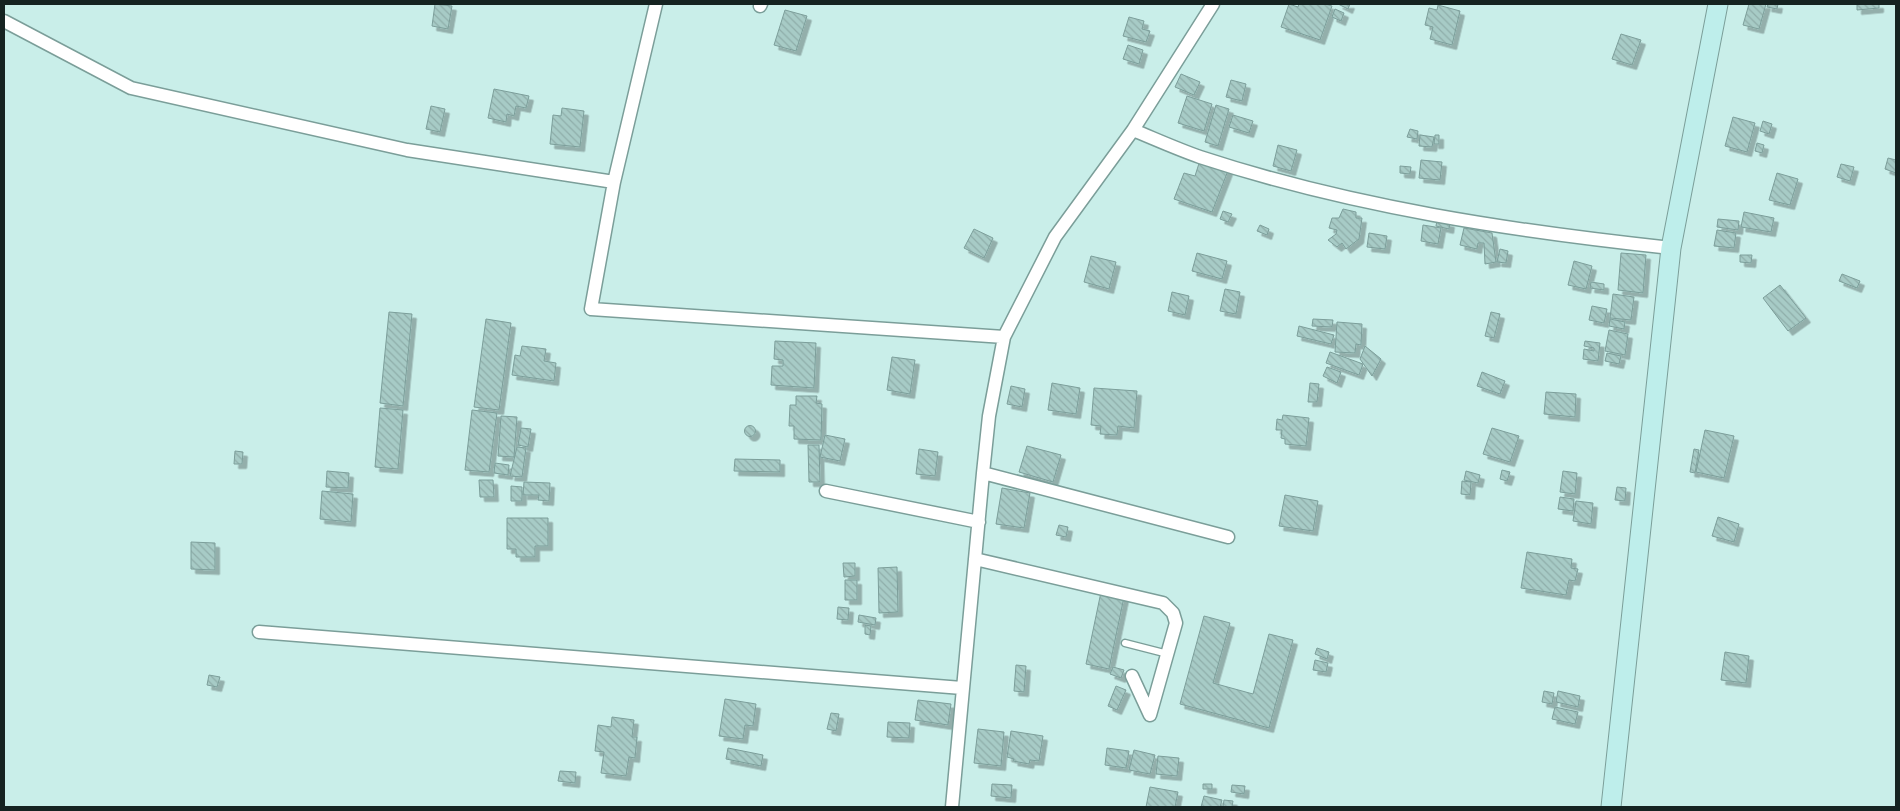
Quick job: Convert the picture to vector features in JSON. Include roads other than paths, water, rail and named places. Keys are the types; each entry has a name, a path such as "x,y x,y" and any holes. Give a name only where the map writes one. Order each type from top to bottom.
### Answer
{"street":[{"path":"656,4 614,182 590,310 1004,337"},
{"path":"952,807 989,416 1004,337 1055,237 1133,130 1213,4"},
{"path":"1611,807 1671,248 1718,4"},
{"path":"4,21 131,88 406,150 614,182"},
{"path":"1133,130 1201,158 1312,190 1546,234 1671,248"},
{"path":"983,473 1228,537"},
{"path":"826,491 979,522"},
{"path":"975,559 1163,603 1173,613 1176,623 1150,716 1132,676"},
{"path":"259,632 962,688"}],"lane":[{"path":"1125,643 1168,654"}]}
